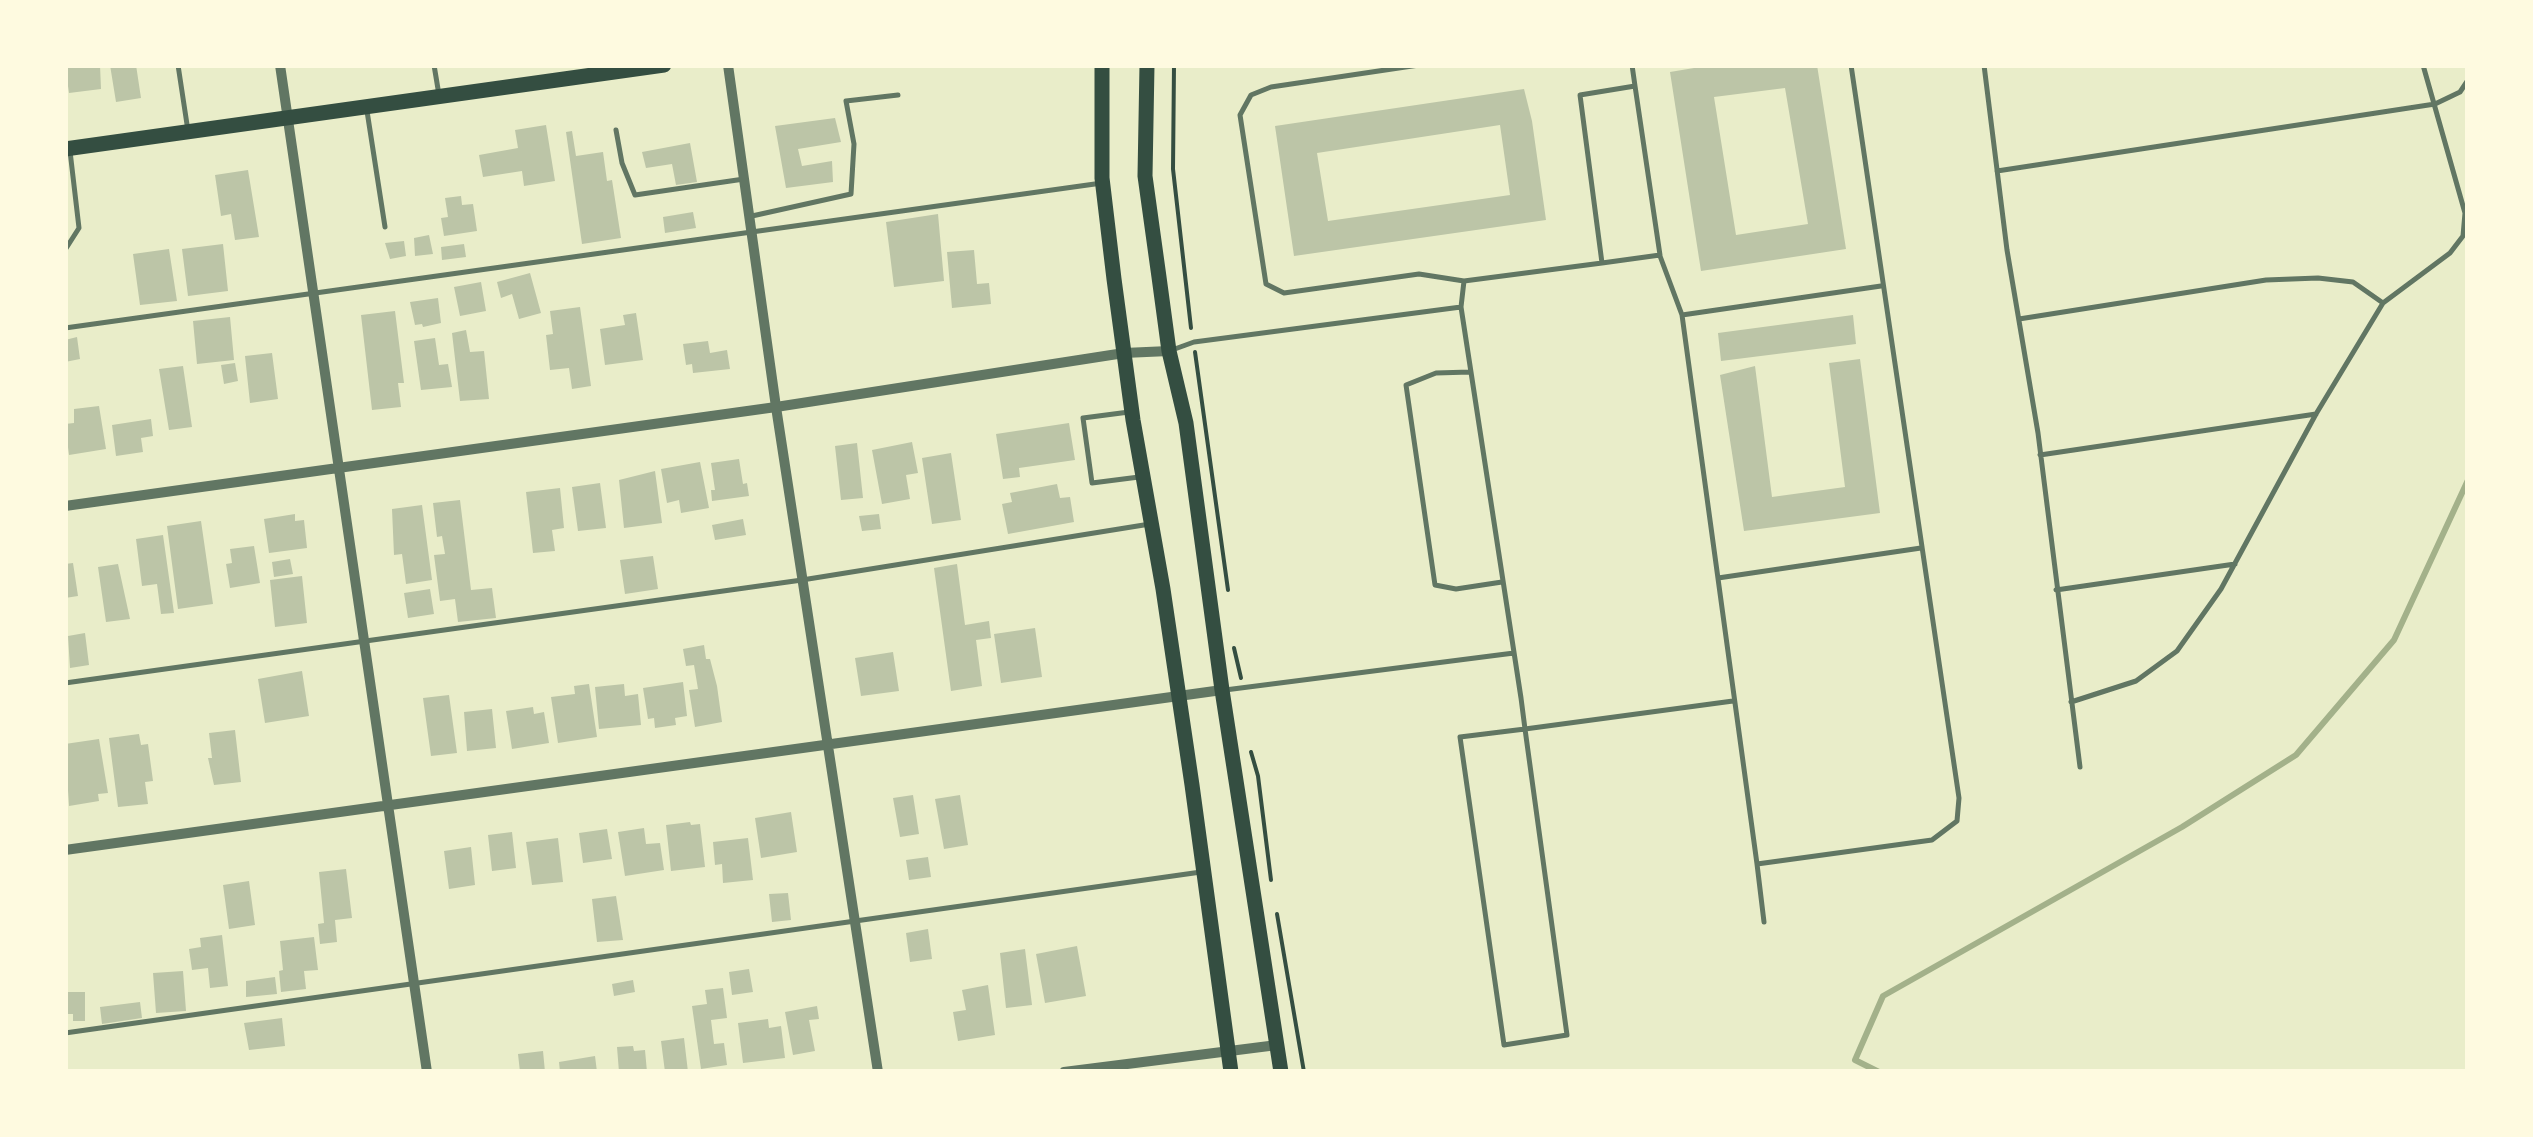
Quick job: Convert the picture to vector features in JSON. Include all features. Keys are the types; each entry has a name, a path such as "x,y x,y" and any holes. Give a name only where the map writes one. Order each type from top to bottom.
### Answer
{"main road":[{"path":"68,149 664,65"},
{"path":"1102,65 1102,183 1132,412 1179,696 1230,1072"},
{"path":"1147,65 1146,176 1281,1072"}],"street":[{"path":"280,65 427,1072"},
{"path":"728,65 878,1072"},
{"path":"65,506 776,407 1124,353 1170,351"},
{"path":"65,850 1222,690"},
{"path":"1064,1072 1277,1045"}],"lane":[{"path":"178,65 188,133"},
{"path":"434,65 439,98"},
{"path":"1419,65 1292,84 1250,95 1240,115 1266,284 1284,294 1418,274 1464,281 1660,256"},
{"path":"1632,65 1660,256 1682,315 1764,922"},
{"path":"1757,864 1932,840 1956,821 1959,798 1851,65"},
{"path":"1984,65 2080,767"},
{"path":"2072,702 2136,682 2177,651 2235,564 2316,414 2383,302 2450,252 2463,236 2465,214 2423,65"},
{"path":"1997,171 2435,104 2460,92 2468,80"},
{"path":"1602,263 1580,95 1635,86"},
{"path":"2460,92 2468,95"},
{"path":"749,216 851,194 854,144 846,101 898,95"},
{"path":"366,108 385,227"},
{"path":"616,130 622,163 635,195 744,180"},
{"path":"65,250 79,228 68,149"},
{"path":"65,328 1102,183"},
{"path":"2019,320 2283,279 2353,282 2383,302"},
{"path":"1464,281 1461,307 1525,729 1567,1036 1504,1045 1460,737 1525,729 1733,700"},
{"path":"1682,315 1881,286"},
{"path":"1170,351 1194,342 1461,307"},
{"path":"1470,372 1436,373 1406,385 1436,585 1456,589 1502,582"},
{"path":"1132,412 1083,418 1092,483 1143,476"},
{"path":"2040,455 2316,414"},
{"path":"65,683 802,580 1151,524"},
{"path":"1718,578 1921,548"},
{"path":"2056,590 2235,564"},
{"path":"1222,690 1514,654"},
{"path":"65,1033 1204,872"}],"path":[{"path":"1174,65 1173,169 1228,589"},
{"path":"1231,643 1238,658"},
{"path":"1248,742 1258,776 1273,894"},
{"path":"1276,913 1304,1072"}],"building":[{"path":"65,65 100,65 101,89 69,93"},
{"path":"110,65 136,65 141,98 116,102"},
{"path":"1712,65 1817,65 1846,249 1701,271 1670,72","holes":["1785,88 1808,224 1736,235 1714,97"]},
{"path":"1524,89 1546,220 1294,256 1275,126","holes":["1500,125 1510,195 1328,221 1317,153"]},
{"path":"835,118 841,142 798,149 802,166 832,161 833,182 786,188 775,126"},
{"path":"546,125 555,181 524,186 522,171 483,177 479,155 518,148 515,130"},
{"path":"572,131 576,156 603,152 607,181 612,180 621,238 582,244 566,132"},
{"path":"690,143 697,182 676,185 672,164 646,168 642,152"},
{"path":"248,170 259,237 235,240 231,214 221,216 215,175"},
{"path":"461,196 462,205 473,204 477,231 444,236 441,218 448,217 445,198"},
{"path":"693,212 696,228 665,233 663,217"},
{"path":"938,214 944,281 894,287 886,222"},
{"path":"429,235 433,254 415,256 414,238"},
{"path":"404,241 406,256 390,259 385,243"},
{"path":"223,244 228,291 188,296 182,249"},
{"path":"464,244 466,257 442,260 441,247"},
{"path":"169,249 177,301 140,305 133,254"},
{"path":"974,250 977,284 989,283 991,304 952,308 947,252"},
{"path":"530,273 541,313 519,319 512,294 501,298 497,282"},
{"path":"481,282 486,311 460,316 454,287"},
{"path":"438,298 441,323 415,325 410,302"},
{"path":"580,307 591,386 572,389 569,368 550,370 546,335 553,334 550,311"},
{"path":"395,311 404,383 398,383 401,407 372,410 361,315"},
{"path":"636,313 643,360 605,365 600,329 625,325 623,315"},
{"path":"1853,315 1856,344 1721,361 1718,333"},
{"path":"230,317 234,360 197,364 193,321"},
{"path":"466,330 470,352 484,351 489,399 460,401 452,333"},
{"path":"77,337 80,359 65,362 65,340"},
{"path":"435,338 439,365 448,364 452,387 421,390 414,341"},
{"path":"708,341 710,353 727,350 730,369 693,373 692,364 686,365 683,344"},
{"path":"272,353 278,399 250,403 245,356"},
{"path":"1860,359 1880,513 1744,531 1720,375 1755,366 1772,497 1845,487 1829,363"},
{"path":"235,363 238,381 224,384 221,365"},
{"path":"183,366 192,427 169,430 159,369"},
{"path":"99,406 106,449 69,455 65,424 74,423 74,409"},
{"path":"151,419 153,436 141,438 143,452 116,456 112,425"},
{"path":"1069,423 1075,460 1019,468 1020,477 1003,479 996,434"},
{"path":"912,442 918,473 906,475 910,499 882,504 872,450"},
{"path":"857,443 863,498 841,500 835,446"},
{"path":"951,453 961,520 932,524 922,458"},
{"path":"739,459 749,496 712,501 711,490 715,490 711,463"},
{"path":"700,462 709,508 681,513 679,500 667,503 661,469"},
{"path":"655,471 662,523 624,528 619,480"},
{"path":"600,483 606,528 578,531 572,487"},
{"path":"1057,484 1060,498 1070,497 1074,522 1008,534 1002,504 1012,502 1010,493"},
{"path":"560,488 564,528 552,530 555,551 533,553 526,492"},
{"path":"460,500 471,590 492,588 496,618 458,622 455,599 440,601 434,555 445,554 442,536 437,537 433,503"},
{"path":"422,505 432,580 406,584 402,554 394,555 392,509"},
{"path":"295,514 295,521 304,520 307,548 269,553 264,519"},
{"path":"879,514 881,529 862,531 859,516"},
{"path":"743,519 746,535 715,540 712,525"},
{"path":"201,521 213,604 178,609 167,526"},
{"path":"163,535 174,613 161,614 157,584 142,586 136,539"},
{"path":"254,546 260,583 230,588 226,564 232,563 230,549"},
{"path":"653,556 658,589 625,594 620,560"},
{"path":"290,559 293,574 274,577 272,562"},
{"path":"73,563 78,596 65,598 65,564"},
{"path":"118,564 130,619 106,622 98,567"},
{"path":"957,564 965,625 989,621 991,638 976,640 982,686 951,691 934,568"},
{"path":"302,576 307,623 275,627 270,580"},
{"path":"430,589 434,614 408,618 404,593"},
{"path":"1035,628 1042,677 1001,683 994,634"},
{"path":"85,633 89,665 70,668 68,636"},
{"path":"704,645 717,686 722,722 695,727 689,690 698,689 694,665 686,666 683,649"},
{"path":"893,652 899,691 861,696 855,658"},
{"path":"302,671 309,716 265,723 258,679"},
{"path":"683,682 687,716 675,718 676,725 655,728 654,718 648,719 643,688"},
{"path":"589,684 597,737 558,743 551,697 575,694 574,686"},
{"path":"624,684 625,696 638,694 641,725 599,729 595,687"},
{"path":"449,695 457,753 431,756 423,698"},
{"path":"533,707 534,714 544,712 549,743 512,749 506,711"},
{"path":"492,709 496,748 467,751 464,712"},
{"path":"235,730 241,782 214,785 208,758 212,758 209,733"},
{"path":"139,734 141,745 148,744 153,781 145,782 148,804 118,807 109,738"},
{"path":"99,739 108,793 98,794 99,801 69,806 65,744"},
{"path":"913,795 919,834 900,837 893,798"},
{"path":"960,795 968,845 944,849 935,799"},
{"path":"791,812 797,852 761,858 755,818"},
{"path":"700,824 705,867 671,871 666,825"},
{"path":"644,828 646,844 660,843 664,870 625,876 618,832"},
{"path":"607,829 612,859 583,863 579,833"},
{"path":"512,832 516,868 492,871 488,835"},
{"path":"558,838 563,882 532,885 526,842"},
{"path":"748,838 753,880 723,883 722,864 715,865 713,842"},
{"path":"471,847 475,885 449,889 444,851"},
{"path":"928,857 931,877 909,880 906,860"},
{"path":"346,869 352,918 335,920 337,942 320,944 318,924 324,923 319,872"},
{"path":"249,881 255,925 229,929 223,885"},
{"path":"788,893 791,920 772,922 769,894"},
{"path":"616,896 623,940 597,942 592,899"},
{"path":"928,929 932,959 910,962 906,933"},
{"path":"222,935 228,986 210,988 208,968 192,970 189,949 201,947 200,938"},
{"path":"314,937 318,970 304,971 306,989 281,992 280,941"},
{"path":"1077,946 1086,996 1045,1003 1036,954"},
{"path":"1025,949 1032,1005 1006,1008 1000,953"},
{"path":"749,969 753,992 732,995 729,972"},
{"path":"183,971 186,1011 156,1013 153,973"},
{"path":"275,977 277,994 246,997 246,981"},
{"path":"633,980 635,992 614,996 612,984"},
{"path":"988,985 995,1035 958,1041 953,1012 966,1010 962,990"},
{"path":"723,988 727,1018 711,1020 714,1044 724,1043 727,1065 701,1069 692,1006 707,1004 705,990"},
{"path":"65,992 85,992 85,1021 73,1021 73,1014 65,1014"},
{"path":"140,1002 142,1018 102,1024 100,1007"},
{"path":"817,1006 819,1019 809,1020 815,1051 793,1055 785,1012"},
{"path":"282,1018 285,1046 249,1050 244,1023"},
{"path":"768,1019 769,1028 781,1026 785,1058 743,1063 738,1023"},
{"path":"684,1038 688,1072 665,1072 661,1041"},
{"path":"633,1046 634,1051 645,1050 647,1072 619,1072 617,1047"},
{"path":"543,1051 545,1072 520,1072 518,1054"},
{"path":"595,1056 597,1072 560,1072 559,1062"}],"waterway":[{"path":"1879,1072 1855,1060 1883,996 2182,827 2296,755 2394,640 2468,480"}]}
